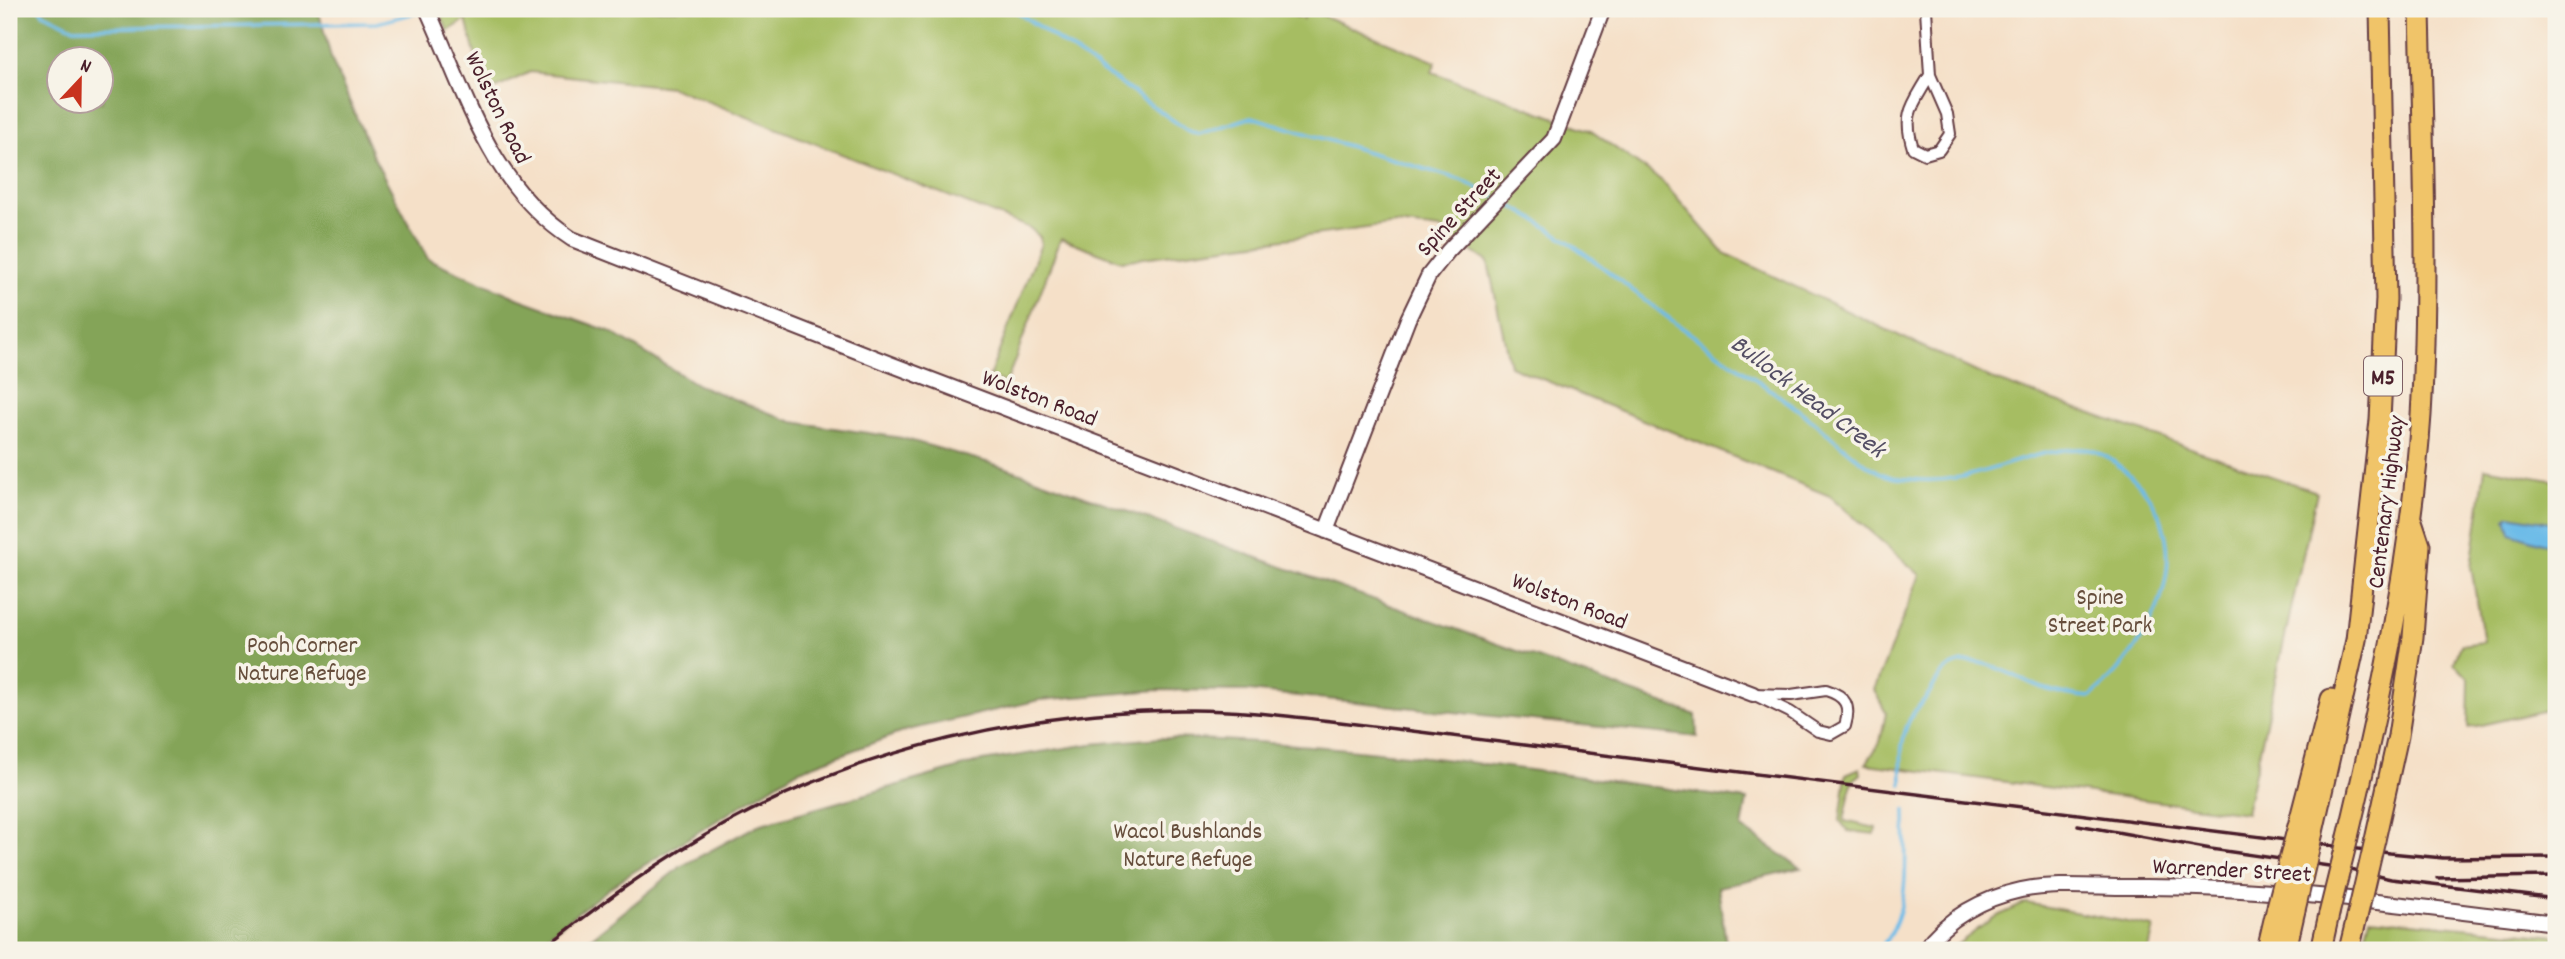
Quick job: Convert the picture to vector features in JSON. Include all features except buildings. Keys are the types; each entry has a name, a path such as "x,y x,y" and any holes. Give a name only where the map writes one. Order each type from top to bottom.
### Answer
{"highway":[{"name":"Centenary Highway","path":"2286,950 2286,909 2356,639 2374,496 2386,299 2380,9"},
{"name":"Centenary Highway","path":"2321,950 2394,626 2410,517 2420,418 2426,309 2420,9"},
{"path":"2349,950 2398,736 2413,637 2420,545 2410,517"},
{"path":"2267,950 2286,909"}],"street":[{"name":"Wolston Road","path":"428,9 486,141 505,175 532,209 572,239 1753,694 1790,712 1818,732 1831,734 1839,731 1845,726 1849,713 1847,704 1839,694 1826,691 1791,695 1753,694"},
{"name":"Spine Street","path":"1326,531 1416,300 1429,275 1472,226 1533,165 1554,139 1603,9"},
{"path":"1926,9 1930,75 1948,114 1950,134 1939,150 1925,155 1913,148 1906,127 1909,112 1930,75"},
{"name":"Warrender Street","path":"1924,950 1945,926 1965,912 2003,895 2040,888 2258,888 2556,923"}],"green space":[{"name":"Pooh Corner Nature Refuge","path":"9,9 318,9 332,61 373,156 428,259 520,299 609,331 698,385 793,422 902,438 1004,467 1696,715 1697,737 1248,691 1158,690 1040,700 908,730 797,771 619,881 528,950 9,950"},
{"name":"Spine Street Park","path":"438,9 1276,9 1303,19 1307,9 1436,62 1432,72 1591,131 1662,181 1724,253 1991,379 2317,492 2246,813 1866,764 1880,742 1886,713 1874,690 1920,575 1830,496 1510,366 1488,262 1440,229 1396,224 1121,261 1061,238 1006,383 989,377 1041,244 1040,237 1030,228 671,87 530,72 491,91 484,88 466,20 448,31"},
{"path":"2485,468 2556,481 2556,708 2468,728 2469,679 2454,663 2461,645 2484,642 2471,567"},
{"name":"Wacol Bushlands Nature Refuge","path":"1160,738 1381,752 1747,800 1742,828 1801,868 1718,887 1727,950 576,950 680,867 758,825 982,761 1091,744"},
{"path":"1860,768 1861,774 1852,781 1844,821 1876,828 1875,834 1848,831 1840,821 1846,774"},
{"path":"2026,903 2154,927 2149,950 1950,950 1993,918"},
{"path":"2370,918 2556,936 2556,950 2355,950 2358,934 2366,934"}],"water":[{"path":"2510,515 2556,523 2556,544 2548,545 2510,533 2506,518"}],"waterway":[{"path":"40,9 74,28 377,23 423,11"},
{"name":"Bullock Head Creek","path":"1013,9 1187,130 1199,134 1252,117 1461,180 1495,197"},
{"name":"Bullock Head Creek","path":"1502,201 1565,239 1679,326 1800,411 1858,459 1883,474 1910,479 1957,478 2041,454 2085,449 2105,456 2118,465 2134,479 2155,506 2165,534 2168,564 2162,594 2151,623 2134,650 2113,675 2090,697 2042,688 1977,662 1956,664 1939,677 1909,720 1902,747 1902,785"},
{"name":"Bullock Head Creek","path":"1878,950 1889,936 1902,902 1906,865 1905,810"}],"railway":[{"path":"542,950 632,882 704,836 781,796 836,773 891,754 1007,726 1124,712 1202,710 1301,717 2390,853 2443,858 2556,857"},
{"path":"2078,825 2211,849 2336,867 2391,879 2556,899"},
{"path":"2437,878 2556,876"}]}
